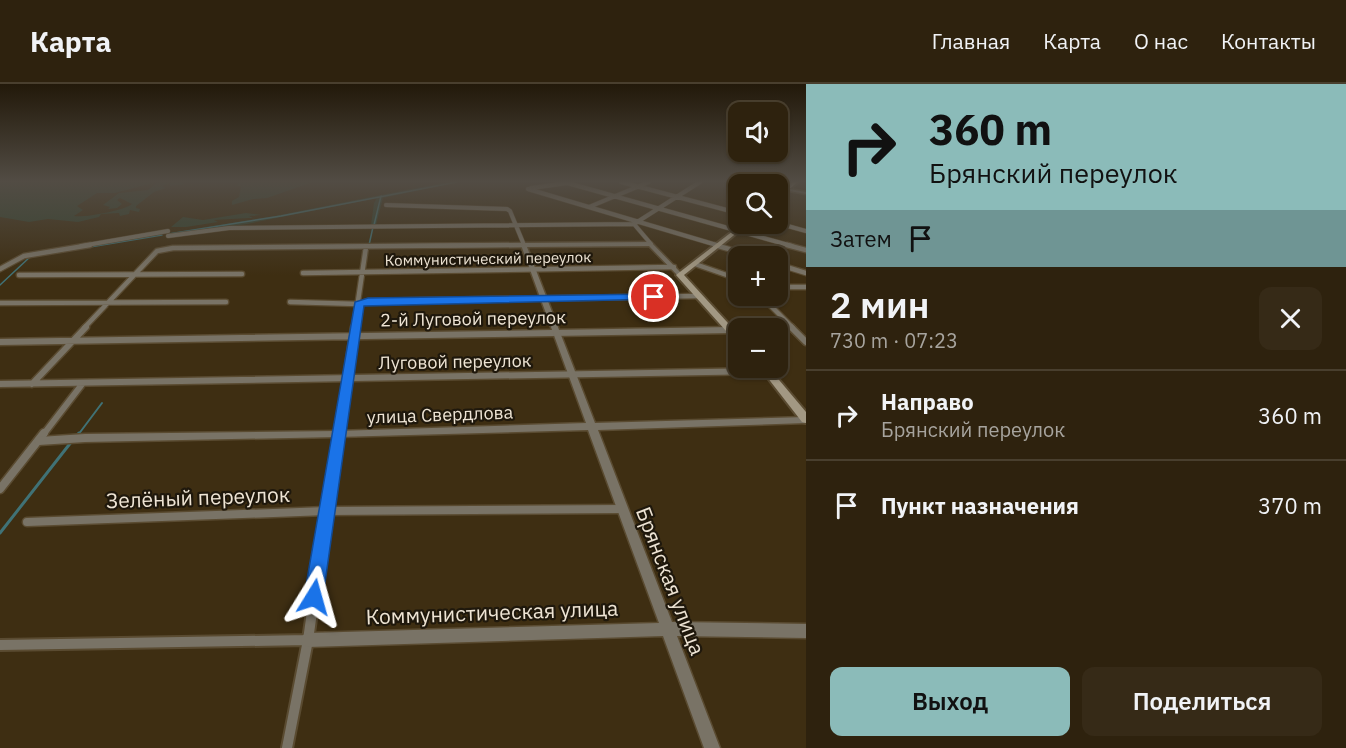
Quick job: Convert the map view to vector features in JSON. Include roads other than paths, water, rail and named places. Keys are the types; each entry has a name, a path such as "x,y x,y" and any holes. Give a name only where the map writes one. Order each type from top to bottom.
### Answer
{"main road":[{"path":"728,327 680,275 733,234"},
{"path":"773,378 806,420"}],"street":[{"path":"511,213 524,245"},
{"path":"607,213 728,249"},
{"path":"0,268 7,267 24,256 168,233 229,228 637,223 653,213"},
{"path":"673,213 728,228"},
{"path":"637,223 651,243 680,275"},
{"path":"788,226 806,231"},
{"path":"748,234 806,250"},
{"path":"32,384 157,251 173,248 651,243"},
{"name":"Брянская улица","path":"524,245 712,748"},
{"path":"287,748 308,640 366,247"},
{"path":"695,264 728,276"},
{"name":"Коммунистический переулок","path":"303,273 674,267"},
{"path":"788,267 806,273"},
{"path":"19,275 242,274"},
{"path":"788,287 806,287"},
{"path":"290,302 359,304 368,301 698,296"},
{"path":"0,303 226,302"},
{"path":"771,306 806,342"},
{"name":"2-й Луговой переулок","path":"0,342 728,330"},
{"name":"Луговой переулок","path":"0,384 346,380 728,370"},
{"path":"0,489 83,383"},
{"name":"улица Свердлова","path":"39,441 806,420"},
{"name":"Зелёный переулок","path":"27,522 326,512 622,509"},
{"name":"Коммунистическая улица","path":"0,645 308,640 668,629 806,631"}],"waterway":[{"path":"169,234 297,213"},
{"path":"374,225 377,213"},
{"path":"369,245 373,227"},
{"path":"90,247 162,235"},
{"path":"0,285 31,256"},
{"path":"78,435 102,403"},
{"path":"76,437 79,433"},
{"path":"0,533 72,441"}]}
